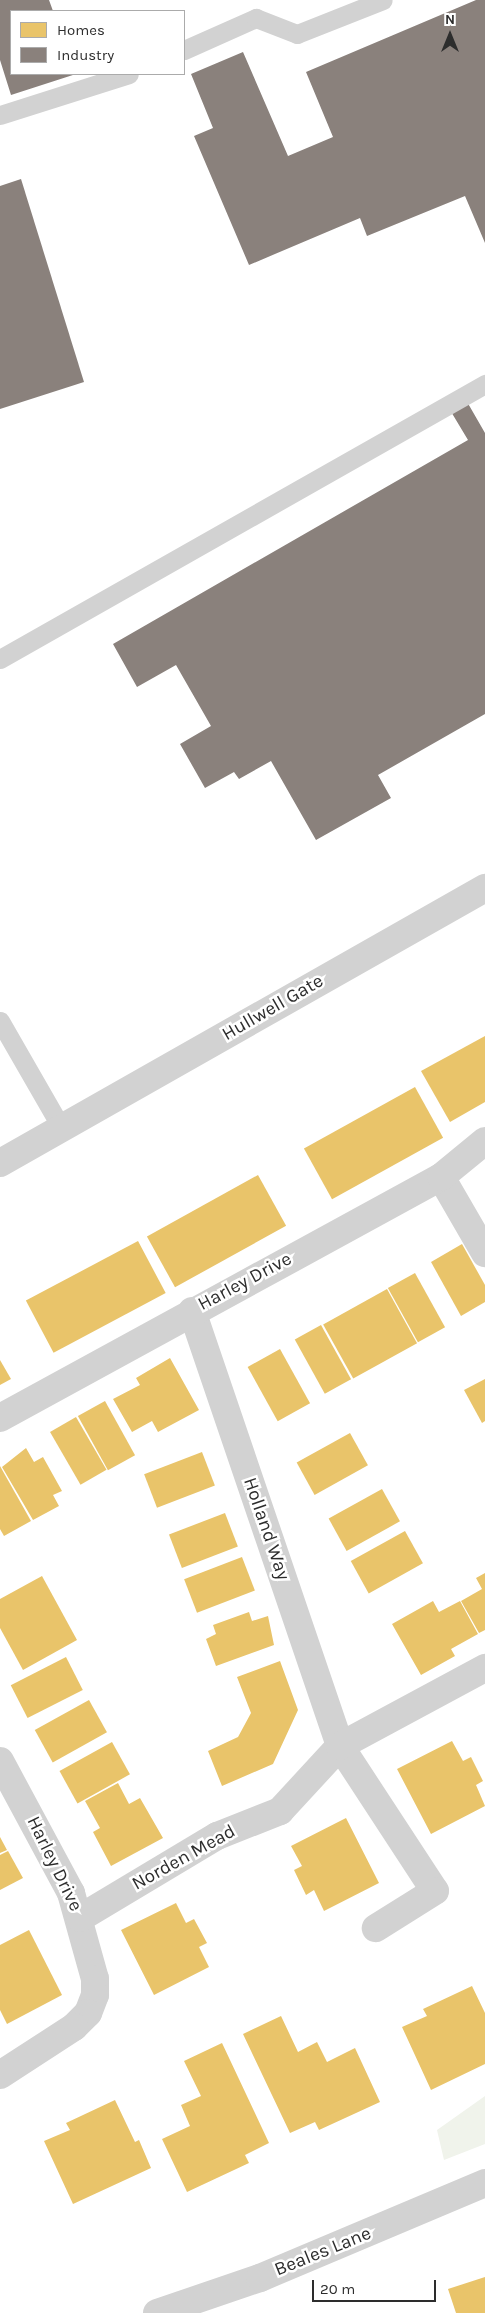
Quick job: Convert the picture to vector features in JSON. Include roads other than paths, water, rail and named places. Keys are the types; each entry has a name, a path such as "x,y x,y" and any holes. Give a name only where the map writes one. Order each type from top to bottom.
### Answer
{"street":[{"name":"Hullwell Gate","path":"0,1163 485,888"},
{"name":"Harley Drive","path":"0,1418 192,1311 440,1177 485,1141"},
{"path":"440,1177 485,1253"},
{"name":"Holland Way","path":"192,1311 340,1746 435,1891 376,1928"},
{"name":"Norden Mead","path":"80,1918 217,1836 280,1812 340,1746 485,1668"},
{"name":"Harley Drive","path":"0,1761 62,1872 80,1918 95,1979 95,1995 88,2013 74,2027 0,2075"},
{"name":"Beales Lane","path":"157,2313 260,2278 485,2183"}],"lane":[{"path":"185,50 256,18 297,34 383,0"},
{"path":"0,115 126,75"},
{"path":"0,659 485,384"},
{"path":"0,1021 62,1129"}]}
